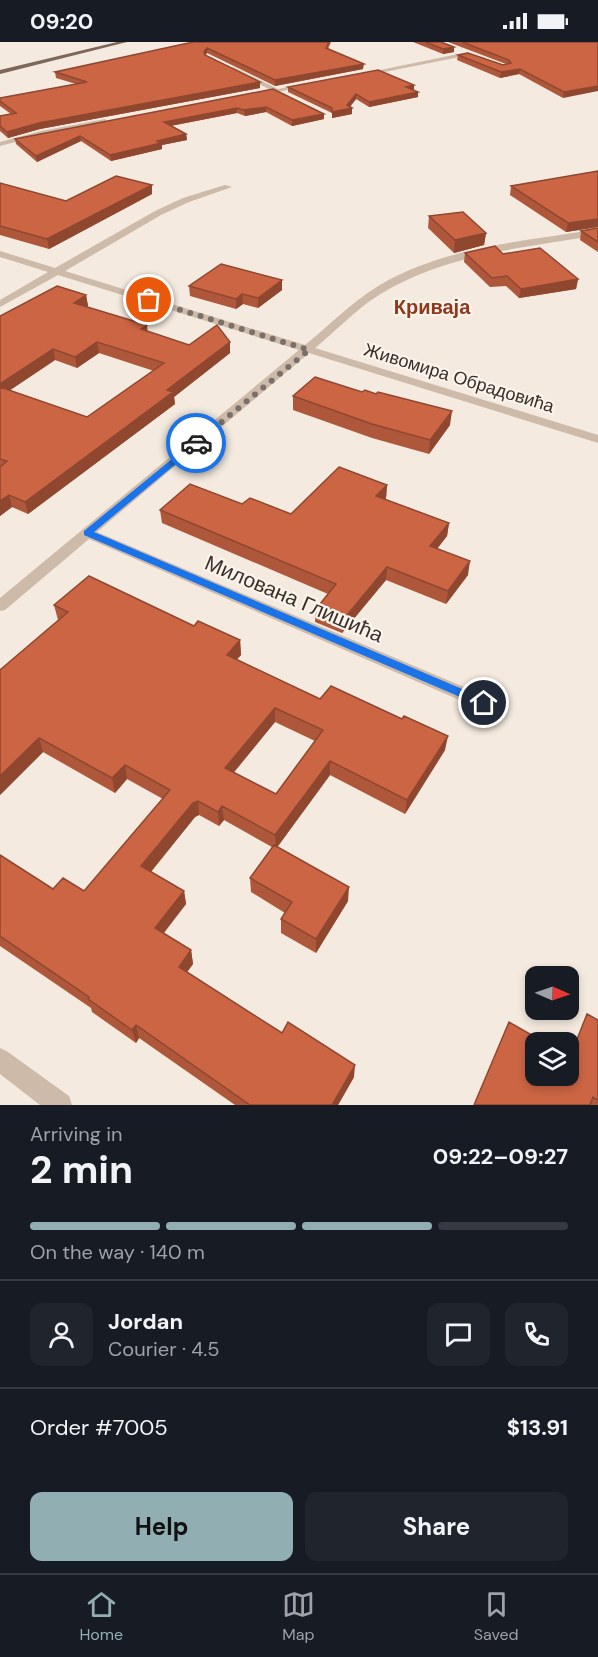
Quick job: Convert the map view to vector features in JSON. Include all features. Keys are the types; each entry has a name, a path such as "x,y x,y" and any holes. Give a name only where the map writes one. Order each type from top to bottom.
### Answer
{"main road":[{"path":"0,72 124,42"}],"street":[{"path":"457,50 477,57"},
{"path":"356,76 468,54"},
{"path":"228,67 287,96"},
{"path":"242,97 311,84"},
{"path":"0,144 41,133 112,120"},
{"path":"0,304 158,213 186,200 228,187"},
{"path":"0,606 309,350 373,294 417,270 465,255 598,232"},
{"name":"Живомира Обрадовића","path":"0,254 598,439"},
{"name":"Милована Глишића","path":"87,533 484,703"},
{"path":"0,1060 60,1105"}],"building":[{"path":"193,42 329,42 326,48 364,64 275,80 207,48 205,55 260,82 39,123 7,132 0,126 0,116 16,113 0,101 0,98 87,82 55,72"},
{"path":"425,42 441,42 454,47 443,49"},
{"path":"462,42 598,42 598,86 564,92 520,69 501,72 458,55 468,53 503,65 511,63 509,60"},
{"path":"378,70 414,85 406,87 418,92 369,102 356,94 347,105 352,108 332,112 332,108 288,87"},
{"path":"273,89 324,114 292,120 266,107 244,110 237,108 164,122 186,134 157,141 161,143 110,155 80,136 36,156 15,139"},
{"path":"598,171 598,219 568,223 511,186"},
{"path":"116,176 152,185 47,239 0,226 0,183 66,201"},
{"path":"463,212 486,233 455,240 429,216"},
{"path":"598,228 598,242 581,231"},
{"path":"495,246 503,254 540,248 578,279 521,289 507,276 492,278 465,253"},
{"path":"221,264 282,280 258,298 242,294 236,299 189,286"},
{"path":"57,286 86,295 74,303 147,325 141,329 189,345 217,325 230,342 167,390 173,392 25,502 9,495 0,501 0,467 7,461 0,459 0,387 87,417 164,363 97,342 75,357 53,349 0,384 0,316"},
{"path":"315,377 362,392 365,390 376,394 378,392 452,411 430,440 372,424 293,396"},
{"path":"339,467 387,485 376,496 449,523 430,546 470,561 448,591 387,567 343,620 316,609 336,584 160,510 190,484 242,504 250,498 291,514"},
{"path":"89,576 194,626 198,621 240,640 227,655 320,699 331,686 402,719 404,716 448,736 407,800 330,761 275,835 222,806 218,812 198,801 193,803 141,866 184,891 155,928 191,950 179,967 282,1033 288,1022 355,1065 332,1105 250,1105 136,1025 132,1030 88,999 89,997 0,936 0,855 53,889 63,878 84,891 170,790 125,765 112,778 39,738 0,776 0,670 68,612 54,605","holes":["275,708 323,730 276,794 225,768"]},
{"path":"274,845 349,887 316,939 281,919 292,902 250,878"},
{"path":"587,1014 598,1020 598,1100 593,1097 590,1105 474,1105 509,1022 526,1032 525,1086 579,1086 579,1034"}],"way so far":[{"path":"149,300 309,350 196,443"}],"district":[{"name":"Криваја","path":"432,307"}],"route":[{"path":"196,443 87,533 484,703"}]}
